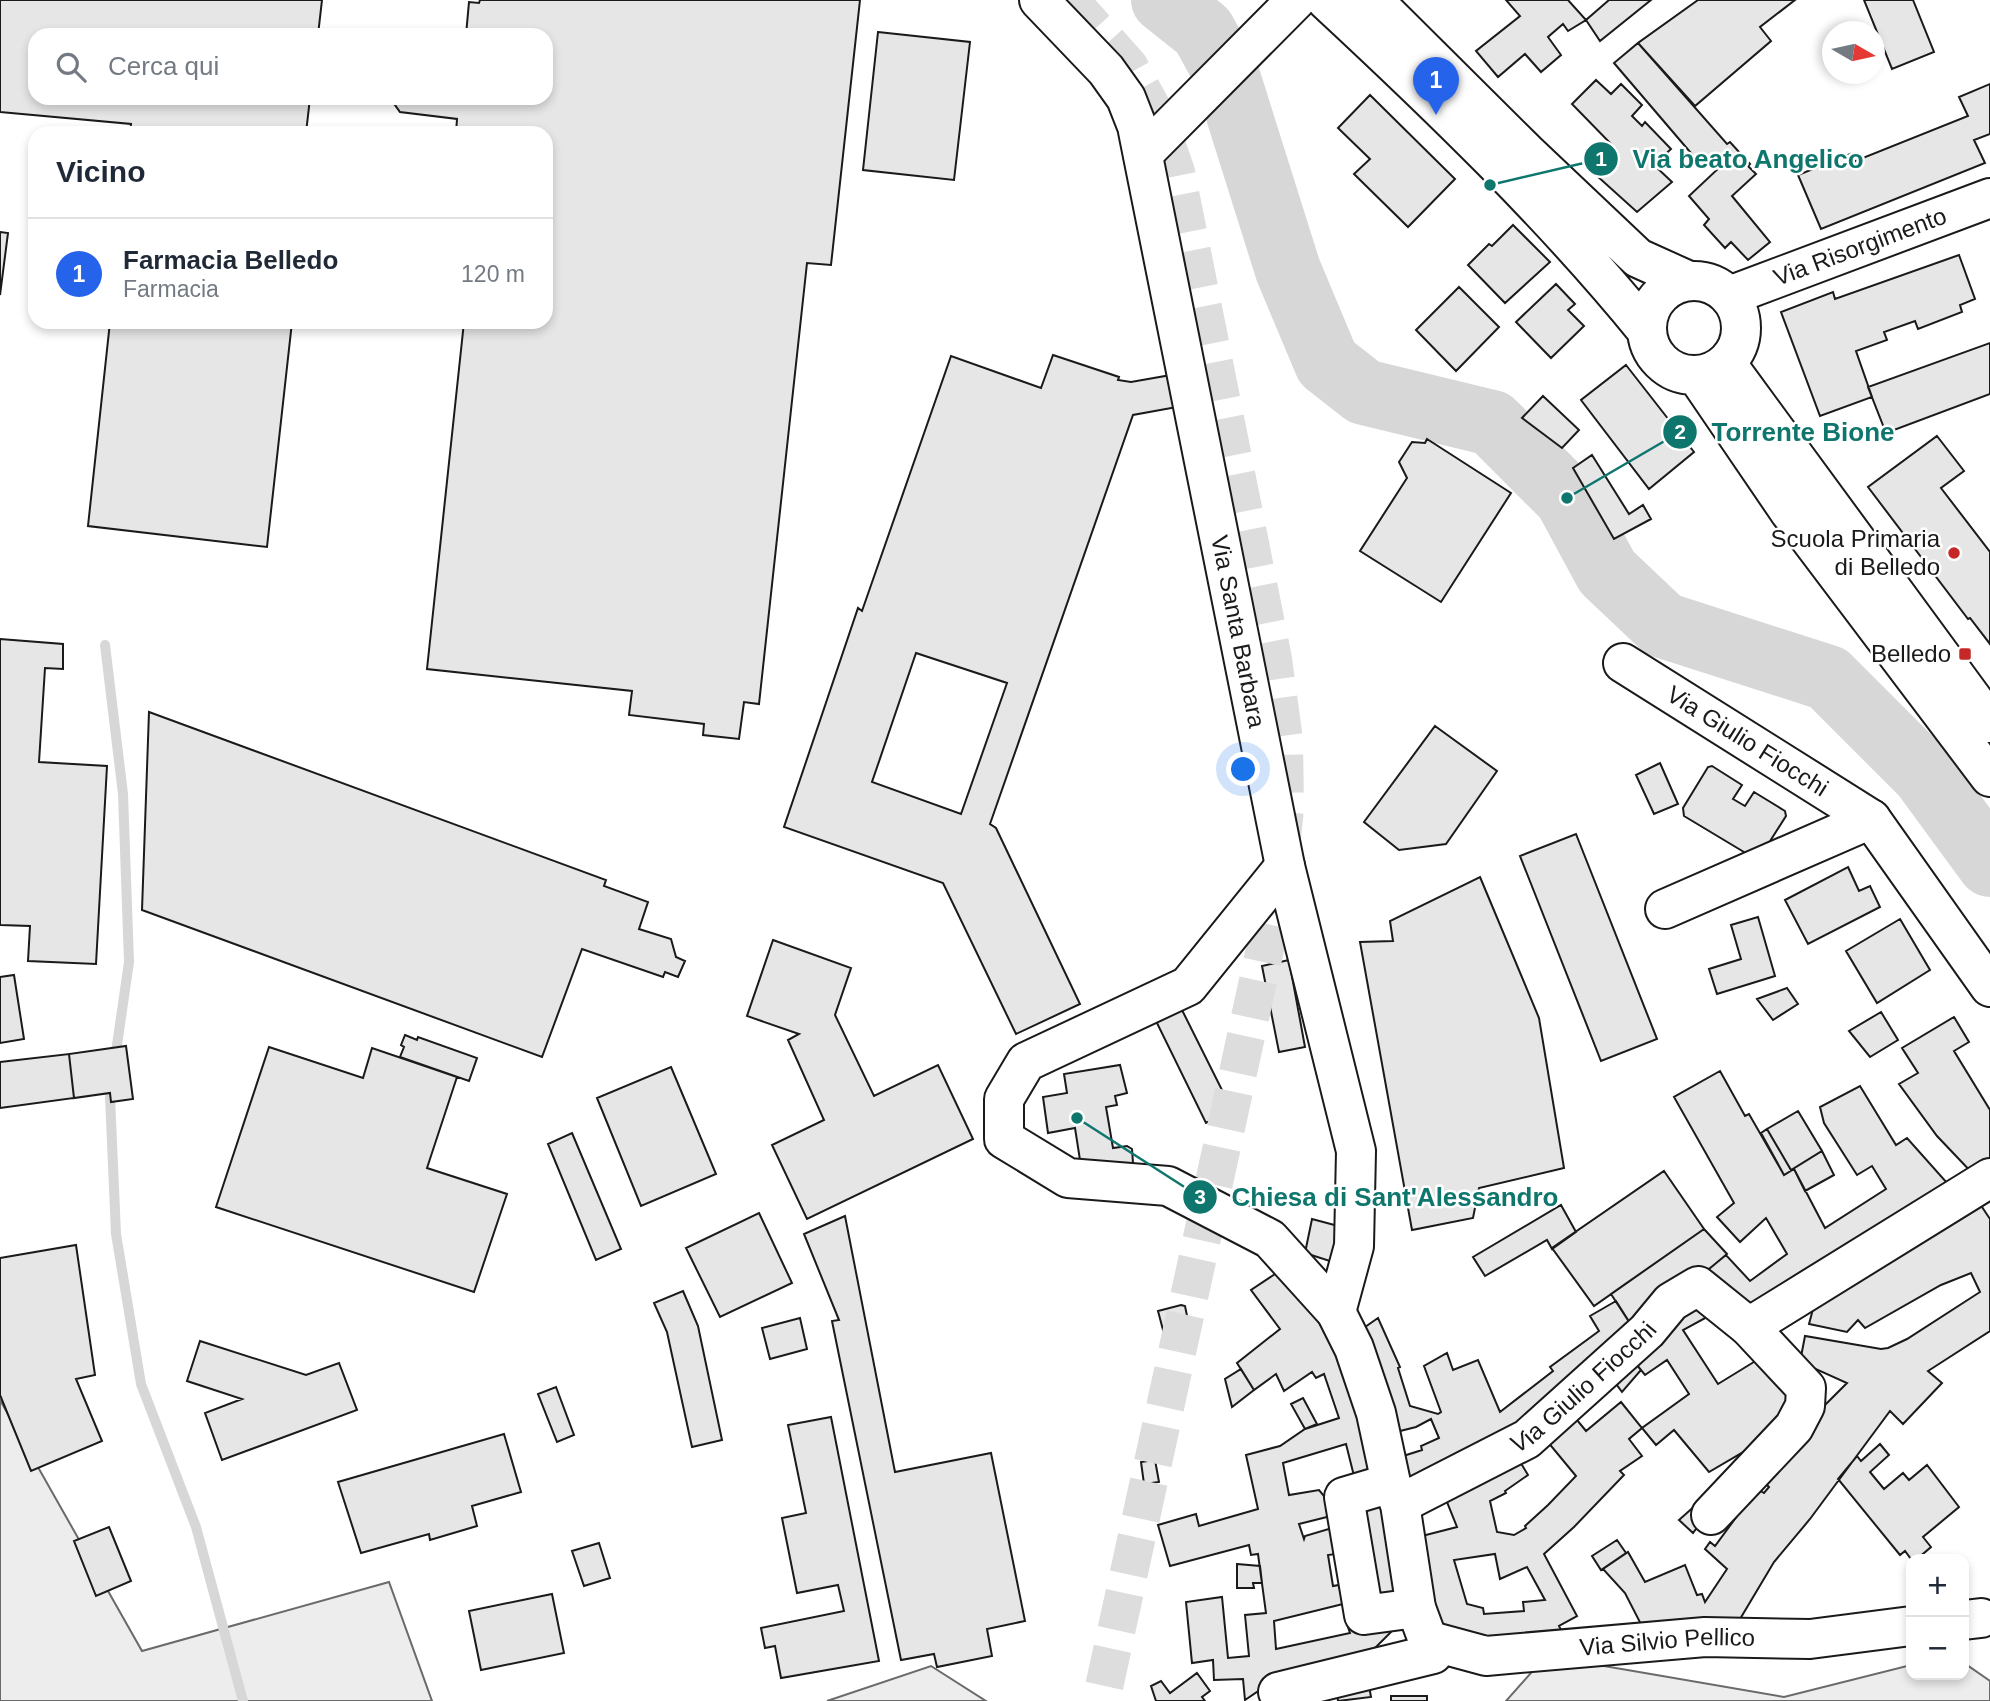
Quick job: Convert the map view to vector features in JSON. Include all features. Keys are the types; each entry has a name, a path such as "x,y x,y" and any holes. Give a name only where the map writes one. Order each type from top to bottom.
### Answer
{"street":[{"name":"Via Santa Barbara","path":"1040,0 1106,70 1126,98 1137,126 1285,866 1356,1151 1354,1246 1336,1312"},
{"path":"1143,154 1296,0"},
{"path":"1326,0 1517,186 1603,276 1647,331"},
{"path":"1373,0 1534,160 1638,258 1689,281"},
{"name":"Via Risorgimento","path":"1729,296 1990,198"},
{"path":"1689,281 1718,287 1729,296 1741,323 1740,338 1735,352 1712,370 1681,374 1666,367 1655,355 1648,341 1646,324 1651,308 1660,295 1673,285 1689,281"},
{"path":"1712,370 1985,706"},
{"path":"1712,370 1789,511 1990,778"},
{"name":"Via Giulio Fiocchi","path":"1623,663 1871,819 1990,987"},
{"name":"Via Giulio Fiocchi","path":"1665,909 1871,819"},
{"path":"1278,1692 1433,1654 1422,1624 1396,1493 1376,1413 1353,1348 1336,1312 1270,1239 1168,1186 1068,1178 1004,1139 1004,1099 1026,1062 1188,986 1285,866"},
{"path":"1749,1327 1990,1178"},
{"name":"Via Giulio Fiocchi","path":"1396,1493 1527,1439 1647,1331 1671,1303 1698,1286 1749,1327 1806,1388 1805,1406 1794,1426 1711,1515"},
{"name":"Via Silvio Pellico","path":"1396,1493 1344,1497 1364,1615 1422,1624 1486,1656 1705,1637 1810,1639 1906,1627"}],"shaded area":[{"path":"0,1400 142,1651 389,1582 432,1701 0,1701"},
{"path":"1546,1656 1784,1697 1906,1666 1906,1680 1969,1680 1969,1666 1990,1681 1990,1701 1506,1701"},
{"path":"931,1666 986,1701 827,1701"}],"building":[{"path":"0,0 322,0 319,28 28,28 28,105 309,105 307,126 131,126 0,112"},
{"path":"480,0 860,0 831,265 807,263 759,704 744,702 739,739 703,735 704,724 629,715 632,691 427,669 463,329 553,329 553,126 456,126 457,119 400,112 395,105 553,105 553,28 467,28 469,2 479,3"},
{"path":"1506,0 1568,0 1586,20 1568,31 1563,24 1548,37 1561,55 1541,72 1525,54 1498,77 1476,51 1520,16"},
{"path":"1609,0 1651,0 1600,41 1586,20"},
{"path":"1698,0 1795,0 1760,27 1771,41 1695,106 1638,43"},
{"path":"1864,0 1913,0 1934,52 1892,69 1885,52 1885,21 1873,21"},
{"path":"878,32 970,42 954,180 863,170"},
{"path":"1638,43 1727,144 1730,142 1750,164 1748,166 1756,174 1732,196 1770,242 1748,260 1731,242 1725,248 1704,225 1709,219 1689,196 1721,166 1713,156 1702,166 1614,63"},
{"path":"1596,80 1611,94 1621,84 1642,105 1632,116 1642,126 1645,122 1671,149 1654,165 1672,182 1637,212 1596,175 1610,161 1608,158 1616,149 1572,104"},
{"path":"1990,84 1990,134 1974,140 1985,163 1821,229 1798,175 1850,154 1853,162 1968,116 1959,97"},
{"path":"1370,95 1455,179 1408,227 1354,174 1370,159 1338,128"},
{"path":"1513,225 1550,262 1505,303 1468,265"},
{"path":"0,232 8,233 0,295"},
{"path":"1959,255 1975,299 1960,305 1962,312 1918,329 1915,321 1884,332 1887,340 1856,351 1872,397 1820,416 1781,312 1833,292 1835,299"},
{"path":"1556,284 1575,304 1568,310 1584,326 1551,358 1516,322"},
{"path":"1459,287 1499,327 1456,371 1416,330"},
{"path":"109,329 291,329 267,547 88,526"},
{"path":"1990,343 1990,394 1886,433 1868,387"},
{"path":"1053,355 1119,377 1118,380 1131,382 1171,375 1177,407 1133,415 990,824 996,828 1080,1004 1016,1034 943,883 784,827 858,608 862,611 951,356 1041,388","holes":["916,653 1007,683 961,814 872,782"]},
{"path":"1626,365 1694,452 1649,489 1581,400"},
{"path":"1543,396 1579,430 1562,448 1522,418"},
{"path":"1937,436 1964,471 1941,488 1990,552 1990,644 1868,487"},
{"path":"1427,439 1511,493 1441,602 1360,551 1407,478 1399,462 1412,442 1425,443"},
{"path":"1592,455 1629,514 1643,505 1651,519 1614,539 1573,468"},
{"path":"0,639 63,644 63,669 45,668 39,762 107,766 96,964 28,961 30,926 0,925"},
{"path":"149,712 606,880 604,886 648,902 639,929 671,939 676,957 685,961 678,977 665,972 663,977 582,949 542,1057 142,910"},
{"path":"1435,726 1497,771 1446,844 1399,850 1364,822"},
{"path":"1660,763 1678,804 1654,814 1636,775"},
{"path":"1712,766 1742,785 1733,799 1745,806 1754,792 1785,811 1786,816 1760,857 1754,858 1684,816 1683,808 1708,767"},
{"path":"1576,834 1657,1039 1601,1061 1520,856"},
{"path":"1848,867 1859,891 1870,886 1880,907 1808,944 1785,900"},
{"path":"1480,877 1539,1018 1564,1168 1479,1188 1473,1218 1412,1230 1360,942 1393,941 1390,921"},
{"path":"1758,917 1775,976 1717,994 1709,969 1741,959 1731,925"},
{"path":"1900,919 1930,970 1877,1003 1846,951"},
{"path":"773,940 851,968 835,1015 874,1096 938,1065 973,1139 807,1219 772,1145 824,1120 788,1040 799,1034 747,1016"},
{"path":"1289,960 1305,1047 1279,1052 1262,966"},
{"path":"14,975 24,1039 0,1043 0,977"},
{"path":"1787,988 1798,1004 1773,1020 1757,999"},
{"path":"1180,1006 1232,1110 1206,1123 1155,1019"},
{"path":"1881,1012 1898,1040 1870,1057 1849,1031"},
{"path":"1954,1017 1969,1042 1954,1051 1990,1110 1990,1168 1975,1176 1937,1136 1899,1084 1918,1073 1902,1048"},
{"path":"405,1035 477,1058 469,1081 400,1057"},
{"path":"126,1046 133,1099 111,1102 110,1093 74,1098 69,1054"},
{"path":"269,1047 363,1078 372,1048 457,1077 427,1168 507,1194 474,1292 216,1207"},
{"path":"69,1054 74,1098 0,1108 0,1062"},
{"path":"1120,1065 1127,1093 1115,1096 1117,1105 1106,1107 1113,1148 1127,1146 1132,1149 1133,1163 1130,1167 1082,1173 1075,1128 1048,1133 1043,1097 1067,1093 1064,1074"},
{"path":"671,1067 716,1174 641,1206 597,1098"},
{"path":"1720,1071 1745,1116 1749,1114 1784,1175 1794,1169 1825,1228 1886,1189 1872,1166 1857,1175 1824,1123 1820,1107 1860,1086 1896,1145 1907,1138 1948,1184 1747,1315 1704,1273 1726,1255 1750,1281 1787,1254 1766,1218 1740,1242 1717,1217 1734,1203 1674,1097"},
{"path":"1798,1111 1822,1151 1791,1170 1767,1129"},
{"path":"1767,1129 1791,1170 1822,1151 1834,1175 1805,1191 1794,1169 1784,1175 1761,1133"},
{"path":"572,1133 621,1249 596,1260 548,1144"},
{"path":"1664,1171 1704,1229 1594,1306 1552,1248"},
{"path":"1976,1198 1990,1219 1990,1331 1928,1371 1942,1383 1903,1424 1890,1411 1810,1519 1774,1562 1740,1619 1647,1636 1625,1593 1603,1569 1628,1552 1645,1582 1685,1565 1697,1595 1702,1594 1705,1602 1727,1569 1705,1549 1710,1542 1715,1546 1757,1489 1764,1493 1769,1487 1762,1480 1813,1417 1847,1383 1800,1362 1805,1336 1888,1348 1907,1339 1980,1292 1971,1273 1941,1285 1865,1328 1858,1320 1847,1332 1809,1324 1817,1294"},
{"path":"1561,1205 1576,1232 1552,1249 1547,1240 1485,1276 1473,1257"},
{"path":"759,1213 792,1283 720,1317 686,1248"},
{"path":"845,1216 895,1472 991,1453 1025,1621 987,1629 992,1656 937,1667 934,1654 901,1660 832,1321 839,1320 804,1234"},
{"path":"1312,1219 1342,1227 1336,1263 1305,1253"},
{"path":"1704,1229 1727,1254 1635,1331 1611,1294"},
{"path":"76,1245 95,1375 76,1379 102,1441 31,1471 0,1395 0,1258"},
{"path":"1281,1270 1338,1347 1383,1480 1357,1488 1346,1444 1283,1463 1289,1495 1319,1490 1329,1502 1331,1516 1299,1524 1304,1539 1305,1536 1332,1528 1336,1554 1328,1555 1333,1586 1339,1585 1343,1604 1274,1621 1276,1649 1350,1633 1348,1627 1409,1614 1356,1667 1279,1685 1257,1692 1245,1700 1243,1679 1214,1680 1213,1660 1192,1663 1186,1602 1222,1597 1228,1658 1249,1656 1245,1615 1266,1613 1258,1554 1251,1555 1249,1545 1170,1566 1158,1525 1196,1514 1199,1526 1258,1509 1246,1455 1280,1446 1305,1429 1339,1418 1324,1374 1316,1378 1312,1372 1284,1391 1276,1374 1254,1390 1237,1363 1280,1329 1251,1290"},
{"path":"683,1291 698,1326 722,1440 692,1447 667,1332 654,1303"},
{"path":"1692,1300 1718,1311 1683,1330 1718,1384 1762,1357 1791,1399 1786,1427 1709,1472 1674,1430 1656,1445 1642,1428 1689,1394 1667,1360 1645,1375 1632,1359"},
{"path":"1616,1301 1635,1331 1487,1455 1407,1485 1400,1457 1422,1450 1421,1446 1439,1438 1431,1419 1416,1427 1396,1432 1355,1334 1378,1318 1400,1367 1398,1368 1410,1406 1438,1414 1441,1412 1424,1366 1447,1353 1453,1370 1478,1360 1500,1412 1553,1371 1550,1367 1599,1331 1590,1316"},
{"path":"1185,1306 1192,1340 1167,1345 1158,1311"},
{"path":"800,1318 807,1349 770,1359 762,1328"},
{"path":"200,1341 306,1375 339,1363 357,1410 222,1460 205,1413 242,1399 187,1381"},
{"path":"1632,1359 1641,1370 1622,1392 1614,1381"},
{"path":"1241,1369 1254,1390 1232,1407 1225,1379"},
{"path":"556,1387 574,1435 557,1442 538,1394"},
{"path":"1303,1398 1317,1424 1305,1429 1291,1404"},
{"path":"1621,1402 1642,1428 1629,1439 1642,1456 1620,1471 1624,1475 1544,1554 1577,1616 1559,1626 1570,1647 1499,1648 1439,1630 1418,1537 1457,1527 1443,1492 1519,1460 1528,1475 1505,1491 1506,1493 1490,1501 1497,1532 1514,1535 1526,1528 1525,1526 1576,1476 1542,1435 1573,1415 1586,1431","holes":["1495,1554 1500,1579 1527,1567 1545,1600 1523,1602 1524,1611 1484,1614 1483,1608 1467,1604 1454,1560"]},
{"path":"831,1417 879,1661 781,1678 775,1646 765,1648 761,1628 844,1611 838,1585 797,1593 782,1518 806,1513 788,1425"},
{"path":"504,1434 521,1492 472,1506 477,1526 430,1540 429,1534 361,1553 338,1482"},
{"path":"1880,1444 1889,1455 1870,1472 1884,1489 1903,1473 1909,1480 1927,1465 1959,1507 1923,1537 1931,1547 1923,1554 1907,1554 1905,1551 1900,1555 1838,1479 1857,1456 1861,1461"},
{"path":"1155,1460 1159,1482 1144,1484 1141,1462"},
{"path":"1389,1491 1402,1606 1378,1609 1355,1499"},
{"path":"1698,1503 1709,1511 1693,1533 1679,1520"},
{"path":"109,1527 131,1581 96,1596 74,1541"},
{"path":"1617,1540 1626,1553 1601,1570 1592,1556"},
{"path":"599,1543 610,1578 584,1586 572,1551"},
{"path":"1237,1564 1260,1566 1262,1583 1253,1583 1254,1588 1237,1588"},
{"path":"552,1594 564,1653 481,1670 469,1611"},
{"path":"1197,1673 1210,1691 1202,1697 1205,1701 1156,1701 1151,1686 1161,1681 1170,1693"},
{"path":"1367,1675 1371,1697 1338,1701 1336,1685"},
{"path":"1391,1696 1427,1696 1427,1701 1391,1701"}],"waterway":[{"path":"1164,0 1203,31 1226,73 1288,270 1327,363 1364,392 1492,423 1567,498 1607,572 1663,625 1828,678 1924,774 1990,864"},
{"path":"105,645 123,794 129,962 115,1059"},
{"path":"112,1082 110,1097 116,1234 141,1384 196,1527 243,1701"}],"tunnel":[{"path":"1070,0 1129,66 1157,117 1176,172 1273,659 1284,740 1285,809 1275,903 1101,1701"}],"place":[{"name":"Farmacia Belledo","path":"1436,115"},
{"name":"Via beato Angelico","path":"1490,185"},
{"name":"Torrente Bione","path":"1567,498"},
{"name":"Scuola Primaria di Belledo","path":"1954,553"},
{"name":"Belledo","path":"1965,654"},
{"name":"Chiesa di Sant'Alessandro","path":"1077,1118"}]}
